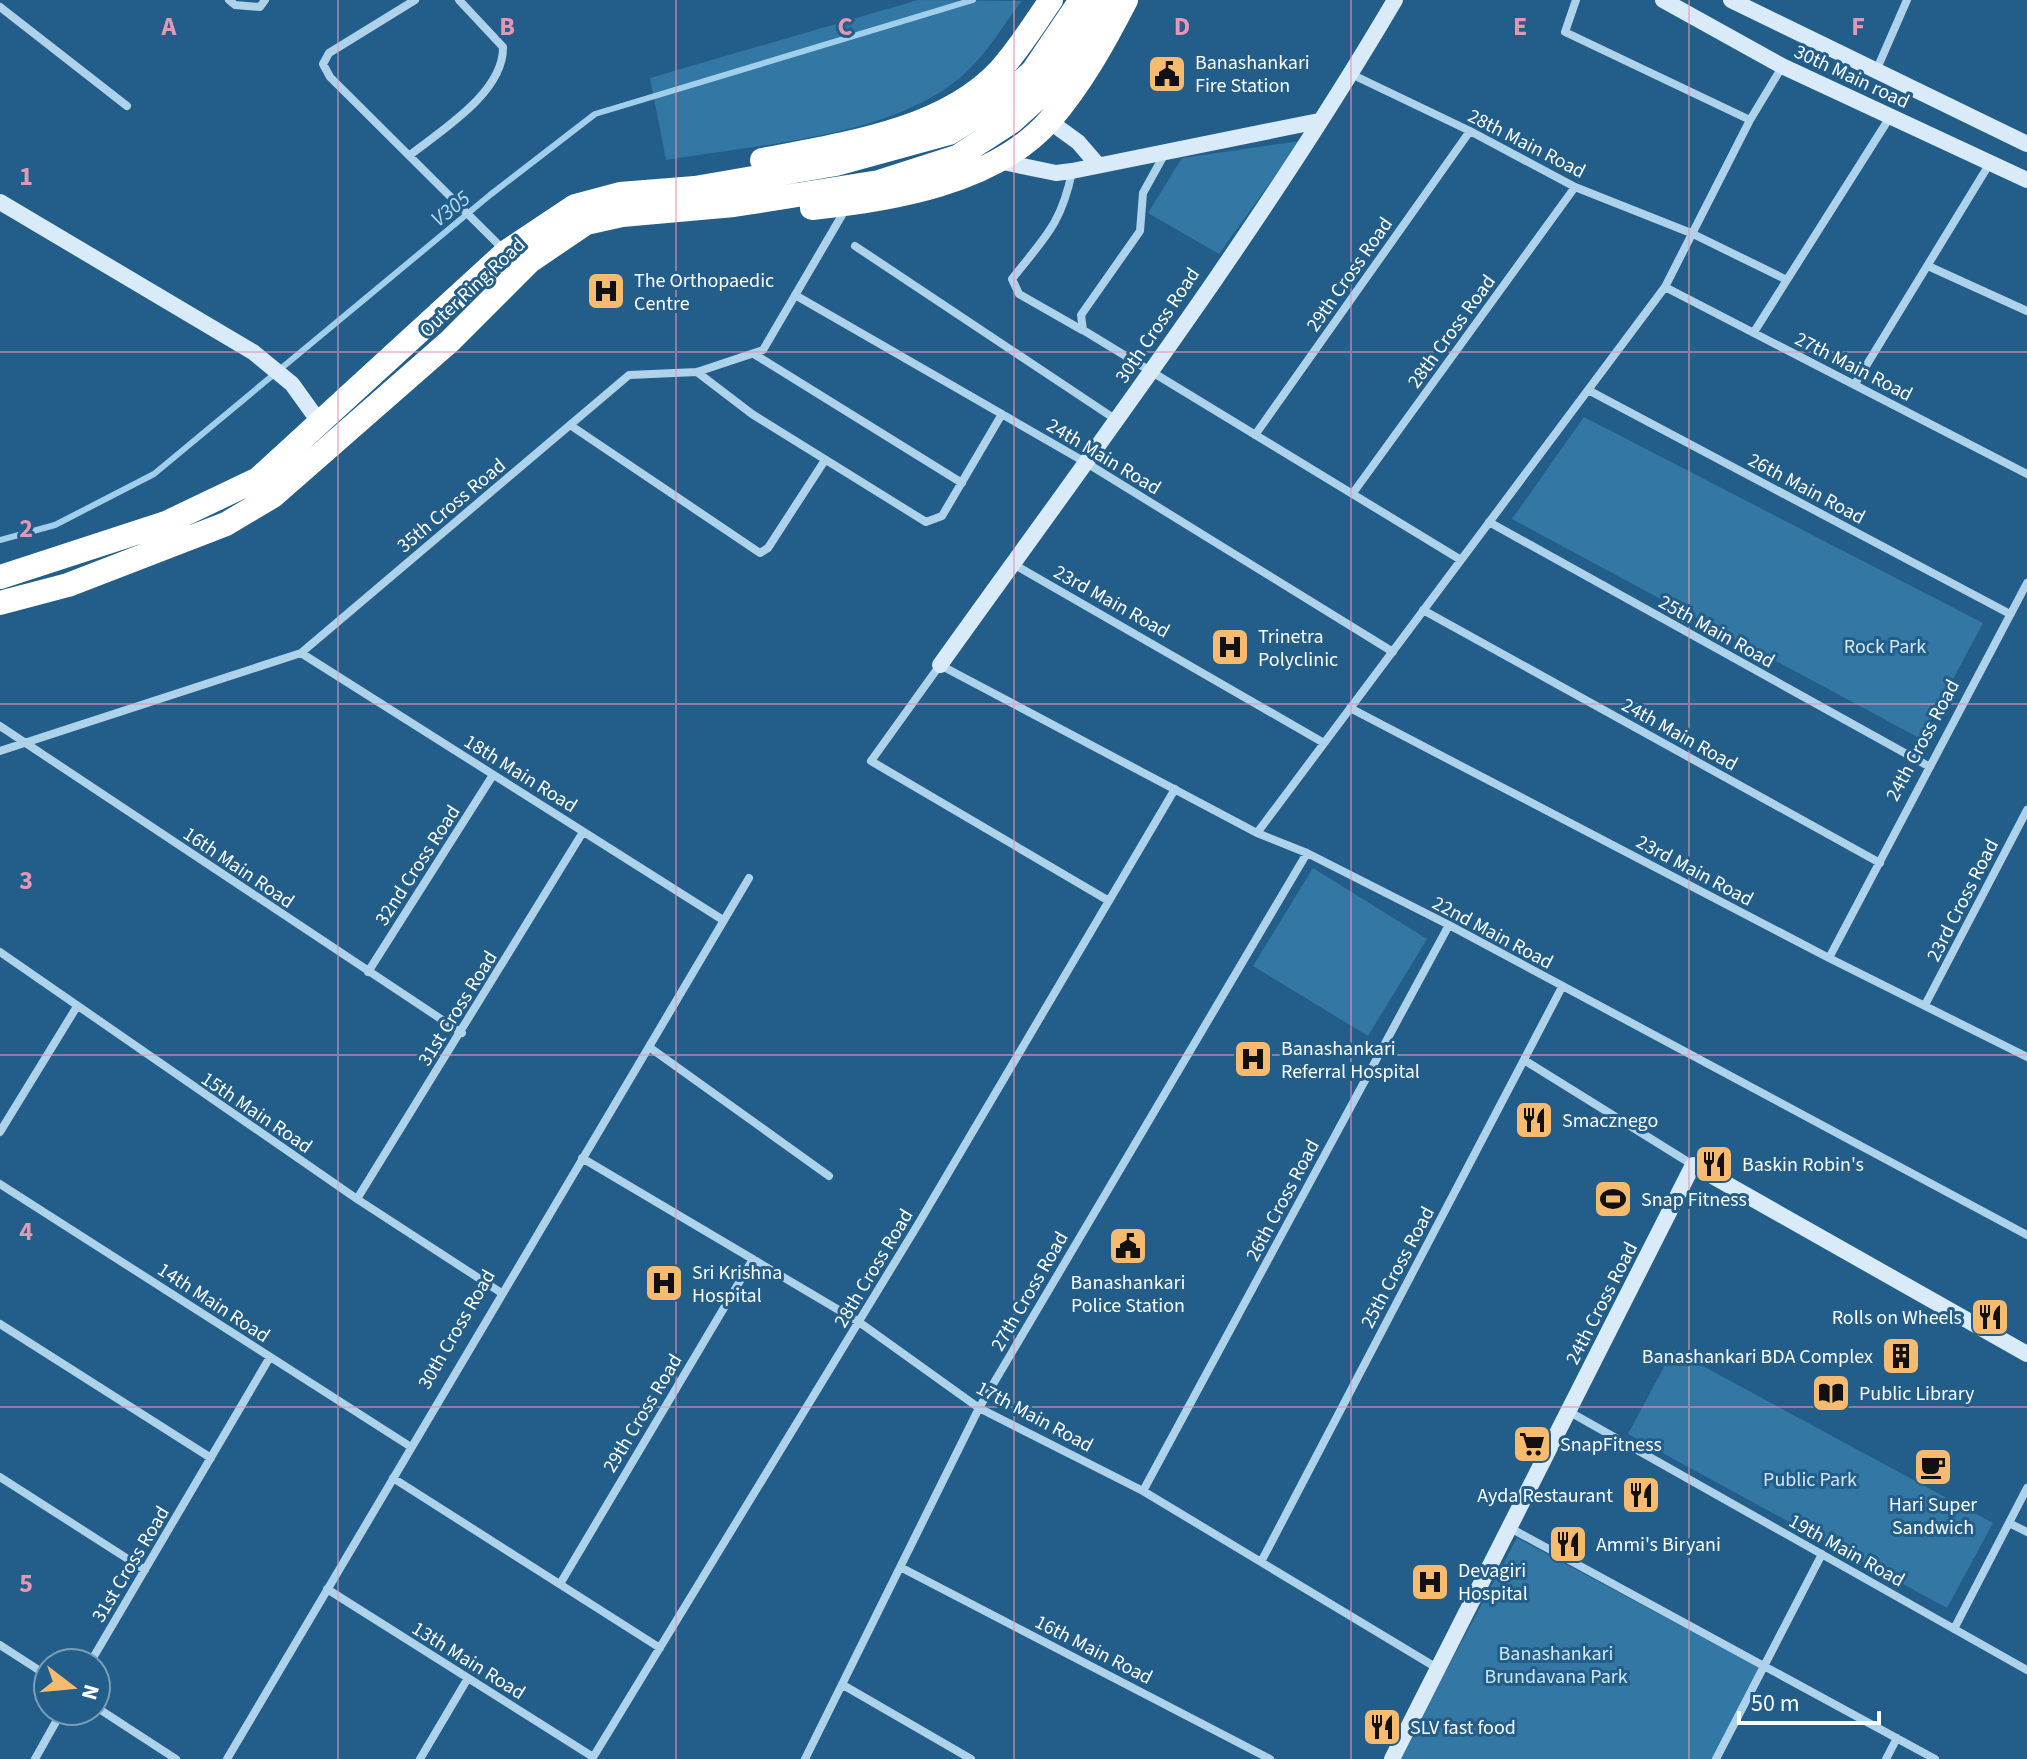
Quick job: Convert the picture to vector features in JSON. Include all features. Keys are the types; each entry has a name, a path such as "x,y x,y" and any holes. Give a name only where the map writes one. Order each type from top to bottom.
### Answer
{"highway":[{"path":"1051,0 1000,70 961,102 871,139 733,166 696,198 731,216 849,204 959,178 998,161 1049,121 1102,46 1126,0"},
{"name":"Outer Ring Road","path":"1076,32 1081,0"},
{"name":"Outer Ring Road","path":"0,603 68,585 226,524 273,496 450,341 530,261 586,223 871,156 949,133 999,102 1076,32 1106,0"},
{"name":"Outer Ring Road","path":"0,577 166,523 258,479 506,252 575,206 620,194 696,198"}],"street":[{"path":"229,0 235,5 260,7 265,0"},
{"path":"415,0 329,53 323,64 330,77 506,252"},
{"path":"410,155 470,105 493,79 503,60 503,47 459,0"},
{"name":"30th Cross Road","path":"940,665 1152,369 1351,74 1395,0"},
{"path":"1576,0 1565,32 1750,120"},
{"name":"30th Main road","path":"1663,0 1782,66 2027,180"},
{"name":"30th Main road","path":"1731,0 2027,144"},
{"path":"1876,71 1907,0"},
{"path":"0,3 127,106"},
{"path":"1257,833 1665,287 1750,120 1782,66"},
{"name":"28th Main Road","path":"1351,74 1470,131 1575,187 1691,233 1787,280"},
{"path":"1754,332 1890,117"},
{"path":"1049,121 1078,142 1097,164"},
{"path":"998,161 1056,173 1319,121"},
{"name":"29th Cross Road","path":"1255,435 1470,131"},
{"path":"1083,330 1081,315 1140,231 1143,193 1165,152"},
{"path":"1855,384 1990,163"},
{"path":"1072,171 1065,208 1012,279 1019,294 1152,369 1461,560"},
{"name":"28th Cross Road","path":"1353,493 1575,187"},
{"path":"0,202 253,352 292,384 320,423"},
{"path":"754,354 763,350 849,204"},
{"path":"855,246 1115,419"},
{"path":"1928,266 2027,311"},
{"name":"27th Main Road","path":"1665,287 2027,474"},
{"name":"24th Main Road","path":"795,295 1085,462 1393,652"},
{"path":"754,354 962,483"},
{"name":"35th Cross Road","path":"0,751 301,653 629,375 697,372 754,354"},
{"path":"697,372 752,414 926,522 942,516 1002,414"},
{"name":"26th Main Road","path":"1588,390 2010,614"},
{"path":"570,425 760,553 768,548 825,460"},
{"name":"25th Main Road","path":"1489,522 1930,767"},
{"name":"23rd Main Road","path":"1012,563 1324,743"},
{"name":"24th Cross Road","path":"1829,958 2027,583"},
{"name":"24th Main Road","path":"1423,610 1880,863"},
{"name":"18th Main Road","path":"301,653 723,920"},
{"path":"940,665 871,761 1109,901"},
{"name":"22nd Main Road","path":"940,665 1257,833 1307,853 1449,925 2027,1235"},
{"name":"23rd Main Road","path":"1350,708 1829,958 2027,1057"},
{"name":"16th Main Road","path":"0,726 462,1033"},
{"name":"32nd Cross Road","path":"368,972 493,775"},
{"name":"28th Cross Road","path":"592,1758 859,1322 1175,789"},
{"name":"23rd Cross Road","path":"1925,1005 2027,810"},
{"name":"31st Cross Road","path":"357,1199 583,832"},
{"name":"27th Cross Road","path":"805,1759 979,1408 1307,853"},
{"name":"30th Cross Road","path":"227,1759 500,1292 749,878"},
{"name":"26th Cross Road","path":"1143,1491 1449,925"},
{"name":"15th Main Road","path":"0,952 76,1008 500,1292"},
{"name":"25th Cross Road","path":"1261,1562 1562,987"},
{"path":"0,1132 76,1008"},
{"path":"649,1047 829,1176"},
{"path":"1524,1060 1693,1165 2027,1354"},
{"name":"17th Main Road","path":"582,1158 859,1322 979,1408 1143,1491 1437,1668"},
{"name":"24th Cross Road","path":"1392,1759 1512,1529 1693,1165"},
{"name":"14th Main Road","path":"0,1184 411,1447"},
{"name":"29th Cross Road","path":"560,1584 753,1259"},
{"path":"0,1324 211,1458"},
{"name":"31st Cross Road","path":"99,1647 270,1357"},
{"name":"19th Main Road","path":"1568,1411 2027,1670"},
{"path":"0,1477 145,1570"},
{"path":"393,1478 660,1648"},
{"path":"1954,1629 2027,1488"},
{"path":"2009,1523 2027,1532"},
{"path":"1512,1529 1935,1759"},
{"path":"1716,1759 1822,1554"},
{"name":"16th Main Road","path":"902,1568 1270,1759"},
{"name":"13th Main Road","path":"327,1589 592,1758"},
{"path":"0,1645 32,1666"},
{"path":"420,1759 468,1678"},
{"path":"843,1685 971,1759"},
{"path":"112,1717 176,1759"},
{"path":"35,1759 53,1727"},
{"path":"1886,1759 1897,1738"}],"green space":[{"path":"918,0 1022,1 974,64 946,88 911,108 830,133 666,160 650,78"},
{"path":"1300,141 1219,254 1148,213 1182,158"},
{"name":"Rock Park","path":"1584,417 1983,623 1921,739 1512,519"},
{"path":"1313,868 1427,939 1368,1036 1253,966"},
{"name":"Public Park","path":"1673,1350 1993,1523 1947,1608 1628,1434"},
{"name":"Banashankari Brundavana Park","path":"1517,1538 1762,1669 1714,1759 1399,1759"}],"waterway":[{"name":"V305","path":"0,540 55,525 154,474 490,195 595,114 973,0"}],"place":[{"name":"Banashankari Fire Station","path":"1167,74"},
{"name":"The Orthopaedic Centre","path":"606,291"},
{"name":"Trinetra Polyclinic","path":"1230,647"},
{"name":"Banashankari Referral Hospital","path":"1253,1059"},
{"name":"Smacznego","path":"1534,1120"},
{"name":"Baskin Robin's","path":"1714,1164"},
{"name":"Snap Fitness","path":"1613,1199"},
{"name":"Banashankari Police Station","path":"1128,1246"},
{"name":"Sri Krishna Hospital","path":"664,1283"},
{"name":"Rolls on Wheels","path":"1990,1317"},
{"name":"Banashankari BDA Complex","path":"1901,1356"},
{"name":"Public Library","path":"1831,1393"},
{"name":"SnapFitness","path":"1532,1444"},
{"name":"Hari Super Sandwich","path":"1933,1467"},
{"name":"Ayda Restaurant","path":"1641,1495"},
{"name":"Ammi's Biryani","path":"1568,1544"},
{"name":"Devagiri Hospital","path":"1430,1582"},
{"name":"SLV fast food","path":"1382,1727"}]}
